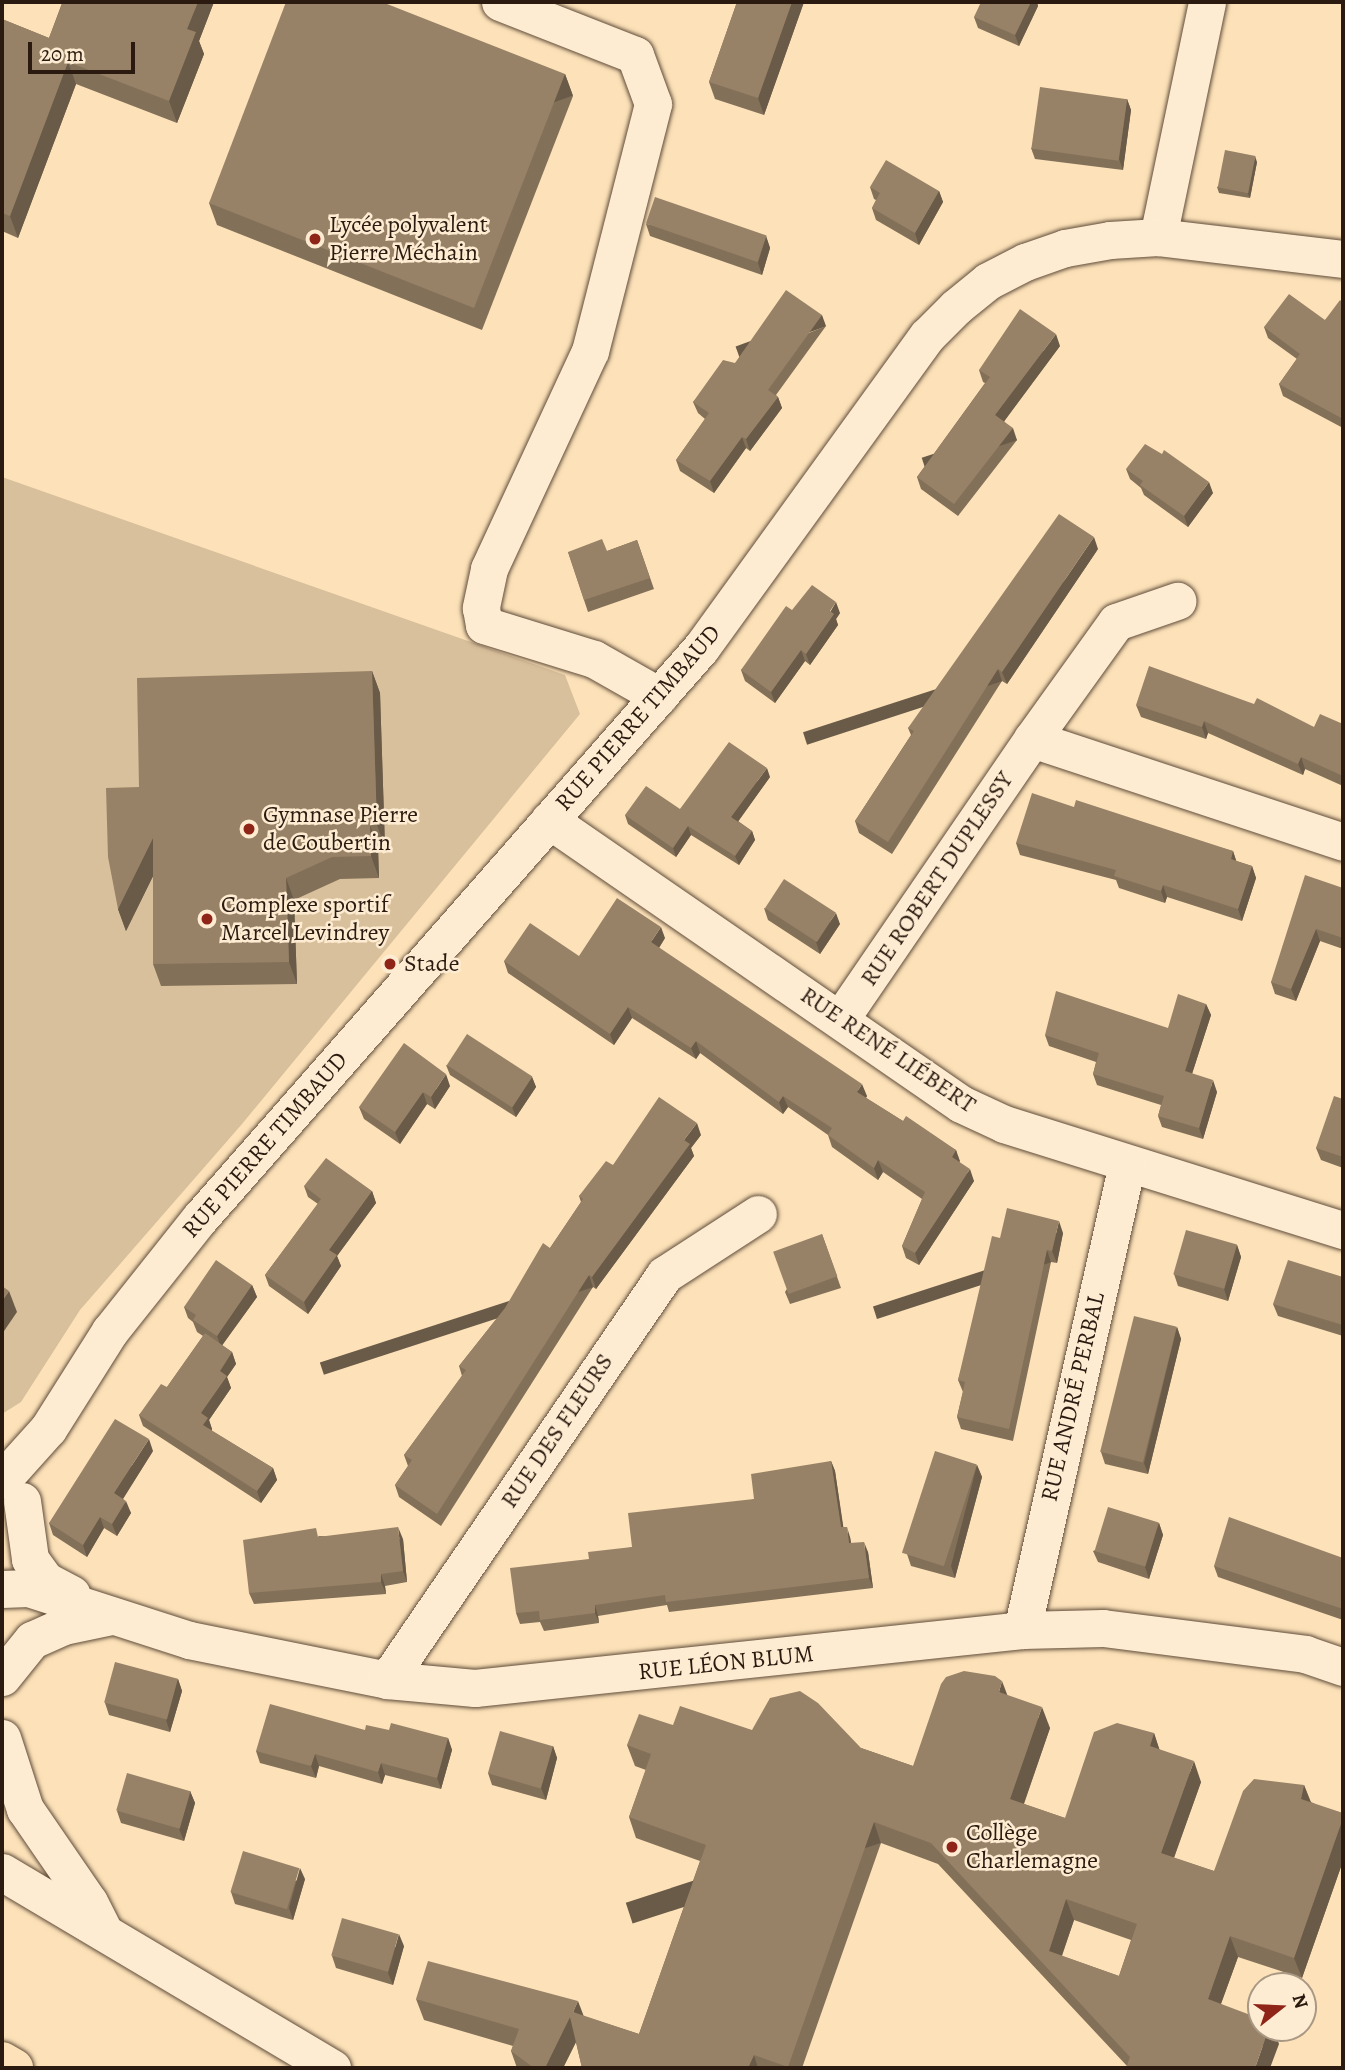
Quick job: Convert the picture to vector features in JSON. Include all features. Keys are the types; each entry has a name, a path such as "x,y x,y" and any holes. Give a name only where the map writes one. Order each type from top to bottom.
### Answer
{"main road":[{"path":"2,2061 13,2068"}],"street":[{"path":"500,2 635,55 653,104 590,351 489,569 481,608 484,625 594,659 659,696"},
{"path":"1158,237 1207,2"},
{"name":"RUE PIERRE TIMBAUD","path":"2,1536 12,1491 110,1331 200,1218 709,637 927,335 988,281 1065,248 1158,237 1343,259"},
{"name":"RUE ROBERT DUPLESSY","path":"841,1018 1032,739 1116,622 1177,601"},
{"path":"1032,739 1343,842"},
{"name":"RUE RENÉ LIÉBERT","path":"549,820 841,1018 961,1104 1004,1124 1343,1230"},
{"name":"RUE ANDRÉ PERBAL","path":"1022,1630 1127,1164"},
{"name":"RUE DES FLEURS","path":"387,1680 664,1275 758,1214"},
{"name":"RUE LÉON BLUM","path":"12,1491 30,1559 45,1580 112,1616"},
{"name":"RUE LÉON BLUM","path":"2,1589 28,1588 189,1640 387,1680 475,1688 1022,1630 1103,1628 1305,1654 1343,1667"},
{"name":"RUE LÉON BLUM","path":"2,1677 32,1640 64,1626 112,1616"},
{"path":"2,1738 25,1809 89,1902 102,1929"},
{"path":"2,1872 332,2068"}],"shaded area":[{"name":"Complexe sportif Marcel Levindrey","path":"2,477 565,675 580,714 242,1124 80,1310 21,1402 2,1414"}],"building":[{"path":"63,2 198,2 187,29 196,32 169,101 68,62 10,216 2,213 2,19 49,38"},
{"path":"286,2 382,2 565,74 474,308 209,203"},
{"path":"737,2 792,2 758,98 709,82"},
{"path":"981,2 1031,2 1015,35 974,17"},
{"path":"1040,87 1127,99 1119,161 1031,148"},
{"path":"1225,150 1255,156 1248,193 1218,187"},
{"path":"886,160 939,191 915,233 872,208 880,193 870,187"},
{"path":"655,197 767,235 757,262 646,223"},
{"path":"786,290 822,315 768,390 778,397 746,439 742,437 710,481 676,460 709,413 693,402 723,360 735,363"},
{"path":"1289,294 1325,320 1340,300 1343,303 1343,419 1279,384 1300,354 1264,327"},
{"path":"1020,309 1056,334 995,415 1013,428 954,504 917,477 990,377 979,370"},
{"path":"1145,444 1162,454 1164,450 1209,482 1184,516 1140,485 1143,481 1126,469"},
{"path":"1059,514 1094,537 1002,672 998,669 888,842 855,821 914,731 908,728"},
{"path":"602,539 607,551 637,540 650,578 584,600 568,552"},
{"path":"812,585 836,602 830,611 834,614 806,654 801,650 771,692 741,670 786,606 792,610"},
{"path":"1149,666 1254,704 1257,698 1314,727 1320,714 1343,724 1343,776 1301,757 1298,764 1204,721 1202,727 1136,705"},
{"name":"Gymnase Pierre de Coubertin","path":"372,671 377,825 370,825 371,856 332,857 286,878 289,962 153,964 153,838 118,909 108,857 106,788 139,787 137,678"},
{"path":"729,742 767,768 731,817 752,831 735,856 688,826 673,848 625,815 646,786 680,809"},
{"path":"1032,793 1074,807 1076,800 1233,851 1231,859 1252,866 1238,909 1163,885 1161,891 1114,876 1116,870 1016,843"},
{"path":"1305,875 1343,888 1343,938 1316,929 1291,989 1271,982"},
{"path":"784,879 836,913 817,942 765,908"},
{"path":"617,898 661,927 651,942 862,1084 857,1092 903,1121 906,1116 956,1150 952,1157 970,1169 915,1253 902,1246 925,1192 878,1160 874,1168 828,1135 832,1128 783,1096 779,1102 696,1041 691,1048 628,1007 610,1034 504,961 530,923 579,956"},
{"path":"1056,991 1168,1028 1178,994 1206,1004 1185,1071 1213,1080 1199,1128 1158,1116 1164,1096 1093,1074 1099,1053 1045,1035"},
{"path":"467,1034 532,1076 512,1108 447,1065"},
{"path":"404,1043 446,1074 431,1097 423,1092 395,1132 359,1107"},
{"path":"1334,1096 1343,1099 1343,1157 1316,1148"},
{"path":"659,1097 697,1123 684,1140 690,1144 592,1277 589,1275 437,1514 395,1485 412,1460 404,1455 466,1370 459,1366 505,1308 543,1243 550,1248 583,1199 579,1196 606,1161 613,1165"},
{"path":"326,1158 372,1191 329,1250 337,1255 304,1302 265,1275 321,1199 304,1186"},
{"path":"1007,1208 1059,1221 1052,1251 1047,1250 1009,1429 957,1417 965,1382 958,1380 992,1236 1000,1238"},
{"path":"1186,1230 1237,1245 1224,1289 1173,1274"},
{"path":"822,1234 837,1276 789,1294 773,1252"},
{"path":"216,1260 252,1285 217,1336 193,1320 196,1315 184,1307"},
{"path":"1288,1260 1343,1277 1343,1325 1273,1304"},
{"path":"2,1286 9,1291 2,1301"},
{"path":"1134,1316 1177,1327 1143,1462 1100,1452"},
{"path":"205,1333 232,1352 220,1371 227,1376 201,1413 208,1418 203,1425 273,1468 257,1491 139,1415 161,1384 167,1387"},
{"path":"115,1419 149,1439 114,1493 126,1501 112,1524 100,1517 83,1545 49,1523"},
{"path":"935,1451 977,1465 944,1566 902,1553"},
{"path":"831,1461 841,1527 847,1527 849,1543 864,1542 869,1578 666,1602 665,1595 595,1605 595,1613 540,1620 539,1611 516,1613 510,1568 589,1559 588,1552 632,1547 628,1513 754,1499 751,1474"},
{"path":"1108,1507 1159,1522 1145,1566 1095,1551"},
{"path":"1229,1517 1343,1558 1343,1609 1214,1566"},
{"path":"398,1527 403,1571 381,1574 381,1582 249,1593 243,1540 316,1528 318,1537"},
{"path":"115,1662 178,1679 167,1719 104,1703"},
{"path":"964,1671 995,1676 1002,1681 999,1692 1042,1707 1010,1799 1065,1818 1094,1732 1117,1723 1154,1733 1150,1746 1194,1761 1161,1853 1214,1871 1243,1791 1254,1779 1304,1785 1301,1799 1343,1813 1294,1958 1230,1936 1208,1999 1247,2014 1247,2042 1264,2042 1255,2068 1126,2068 1130,2057 931,1843 874,1822 788,2067 754,2055 748,2068 582,2068 570,2017 545,2068 534,2068 511,2051 519,2029 416,1999 428,1961 578,2001 573,2012 639,2034 706,1845 629,1817 651,1754 627,1745 639,1714 673,1725 680,1706 752,1730 770,1698 800,1691 818,1703 861,1748 913,1766 941,1684 946,1677","holes":["1066,1899 1137,1924 1119,1976 1049,1951"]},
{"path":"270,1704 365,1730 366,1725 389,1730 391,1723 448,1738 437,1778 381,1763 378,1772 315,1754 311,1766 256,1751"},
{"path":"500,1731 553,1746 541,1788 488,1773"},
{"path":"127,1773 190,1791 180,1829 116,1810"},
{"path":"243,1851 299,1868 287,1909 230,1892"},
{"path":"342,1918 399,1934 388,1972 331,1955"}],"place":[{"name":"Lycée polyvalent Pierre Méchain","path":"315,239"},
{"name":"Gymnase Pierre de Coubertin","path":"249,829"},
{"name":"Complexe sportif Marcel Levindrey","path":"207,919"},
{"name":"Stade","path":"390,964"},
{"name":"Collège Charlemagne","path":"952,1847"}]}
